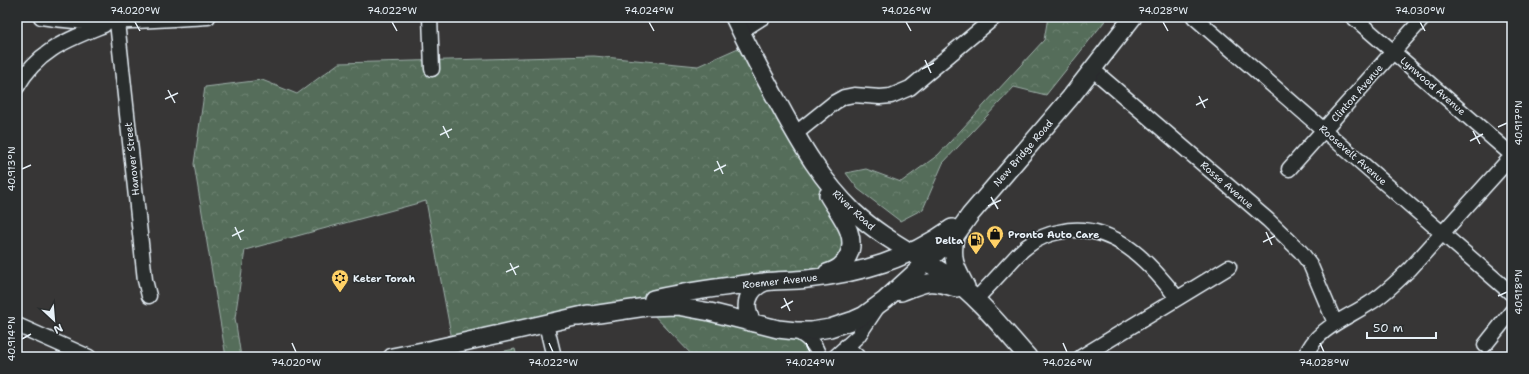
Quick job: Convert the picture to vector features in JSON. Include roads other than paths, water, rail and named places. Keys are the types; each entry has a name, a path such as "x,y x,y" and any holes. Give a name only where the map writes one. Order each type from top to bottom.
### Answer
{"main road":[{"name":"New Bridge Road","path":"883,302 928,262 954,236 970,215 1070,98 1133,17"},
{"name":"River Road","path":"738,24 795,134 816,168 834,192 855,213 887,239 928,262 972,296 1028,357"},
{"path":"805,279 838,269 845,262 852,244 850,233 824,186 816,168"},
{"name":"Roemer Avenue","path":"392,357 578,317 635,302 688,292 765,282 805,279 860,270 886,263 912,253 970,215"},
{"path":"954,236 952,252 955,266 972,296"},
{"path":"753,323 748,314 746,302 752,289 765,282"},
{"path":"883,302 925,282 937,282 972,296"},
{"name":"Roemer Avenue","path":"578,317 646,307 676,306 698,309 778,329 812,331 842,324 863,316 883,302"}],"street":[{"path":"41,17 69,21 115,22 208,17"},
{"path":"430,17 432,68"},
{"path":"738,24 763,17"},
{"path":"795,134 835,102 844,98 854,95 880,97 891,96 910,88 995,17"},
{"name":"Roosevelt Avenue","path":"1194,17 1512,294"},
{"name":"Lynwood Avenue","path":"1353,17 1512,156"},
{"name":"Clinton Avenue","path":"1290,169 1424,17"},
{"path":"17,87 29,70 51,49 64,42 115,22"},
{"name":"Hanover Street","path":"115,22 145,280 149,296"},
{"name":"Rosse Avenue","path":"1092,69 1268,220 1301,252 1310,264 1335,323"},
{"path":"1305,357 1311,344 1326,328 1371,302 1391,287 1410,269 1512,156"},
{"path":"972,296 1030,243 1055,232 1067,230 1094,230 1120,241 1151,267 1177,298"},
{"path":"1081,357 1229,267"},
{"name":"New Bridge Road","path":"835,357 858,336 883,302"},
{"path":"1485,345 1512,311"},
{"path":"546,324 554,357"},
{"path":"17,325 89,357"},
{"path":"796,331 807,337 814,346 819,357"},
{"path":"846,346 858,357"}],"place":[{"name":"Pronto Auto Care","path":"995,249"},
{"name":"Delta","path":"976,255"},
{"name":"Keter Torah","path":"340,293"}]}
